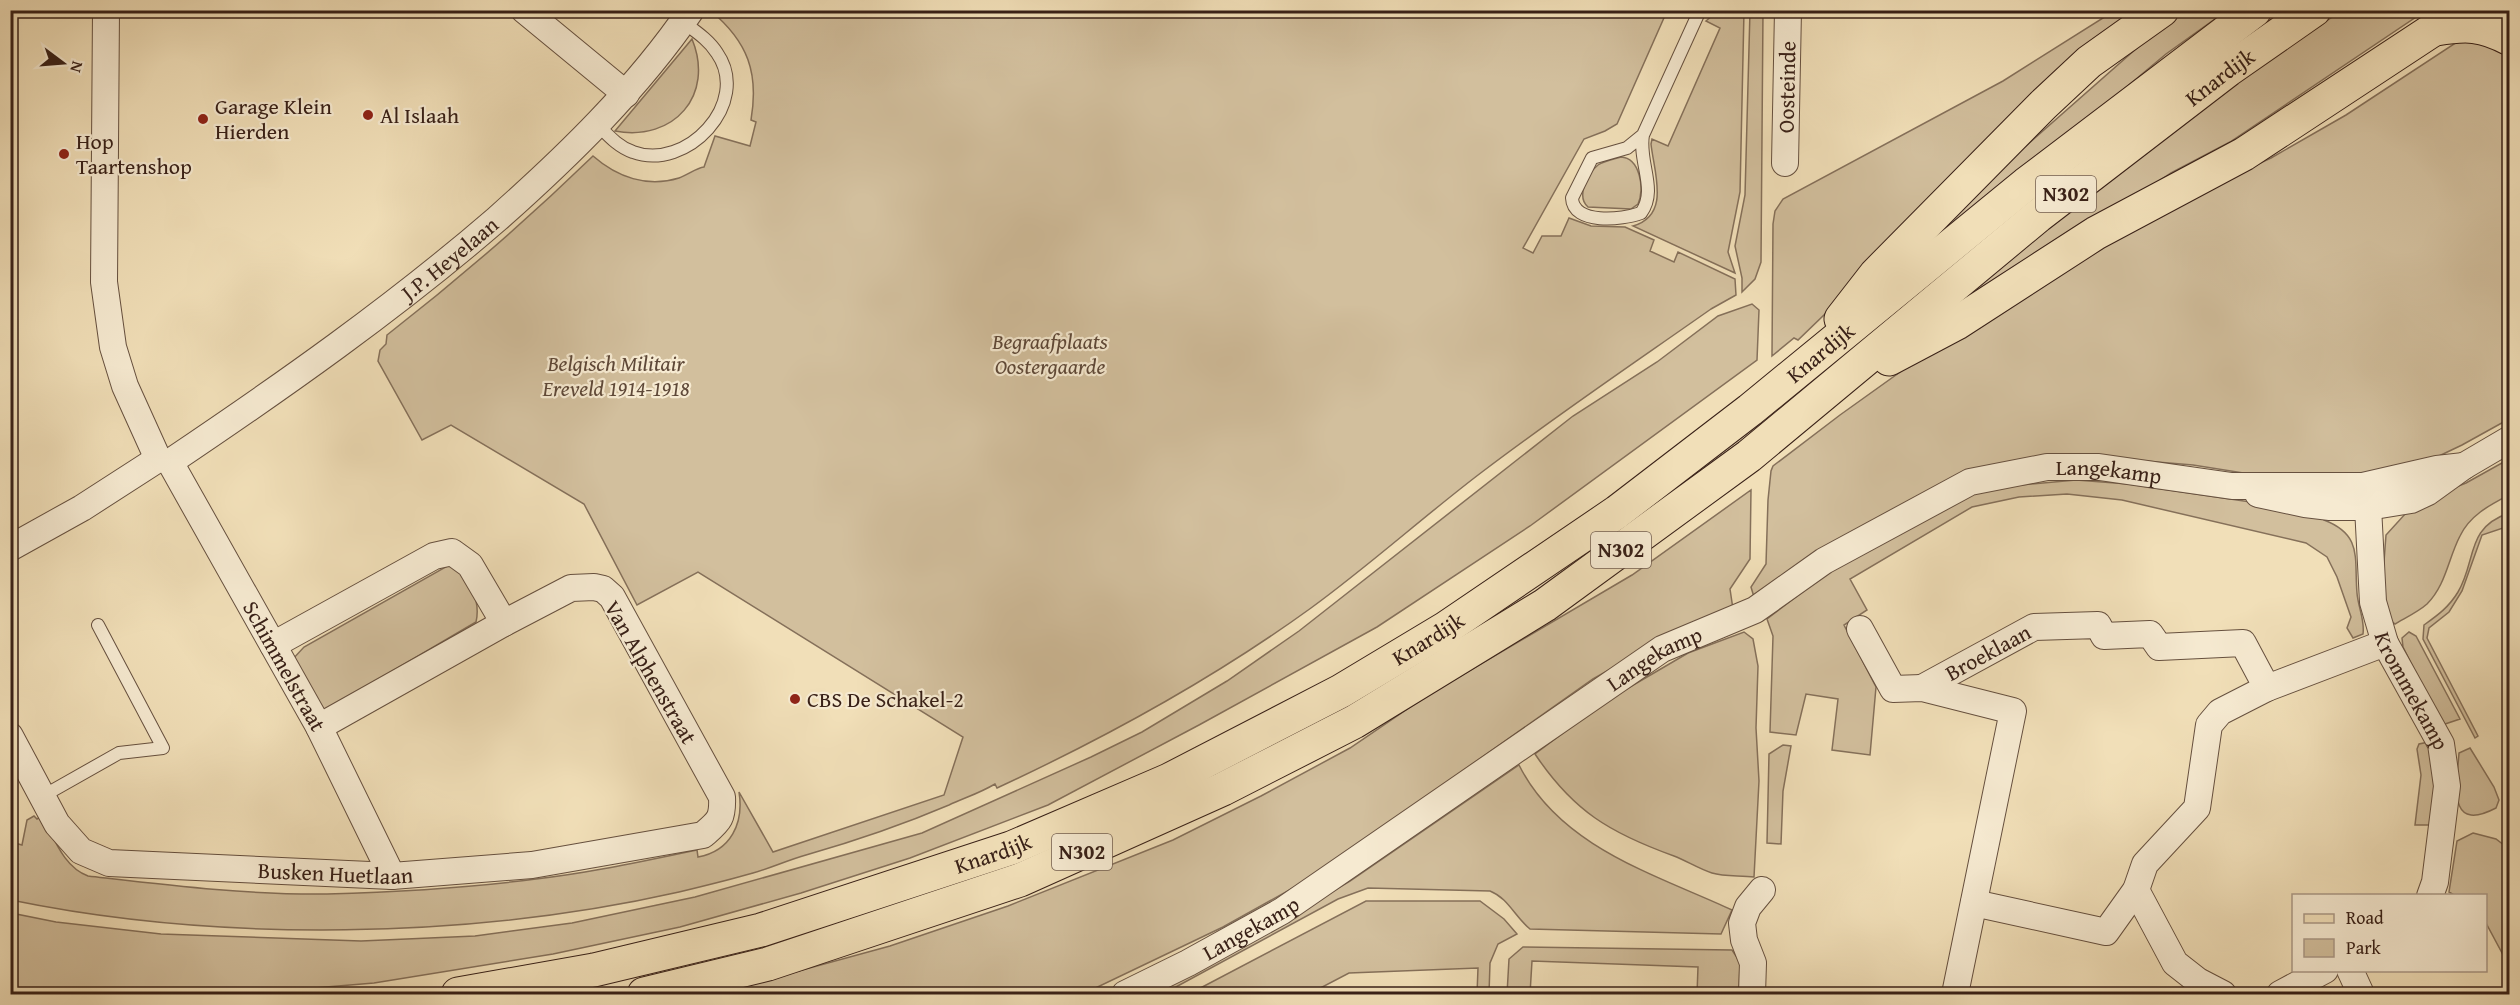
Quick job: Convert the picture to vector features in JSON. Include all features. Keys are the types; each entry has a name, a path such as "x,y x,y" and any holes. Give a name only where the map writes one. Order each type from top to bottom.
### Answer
{"main road":[{"path":"1808,363 1876,274 2008,139 2089,62 2163,10"},
{"name":"Knardijk","path":"458,994 594,970 761,930 1011,848 1168,780 1341,691 1446,628 1617,512 1762,400 2026,184 2255,10"},
{"name":"Knardijk","path":"644,994 768,964 1020,880 1223,789 1354,722 1490,641 1545,605 1749,456 2038,216 2228,70 2314,10"},
{"path":"1829,391 1957,323 2096,233 2244,154 2463,10"},
{"path":"2500,10 2510,24"},
{"path":"2436,29 2463,24 2475,25 2510,39"}],"street":[{"name":"Schimmelstraat","path":"106,10 104,282 112,347 125,386 164,460 319,727 392,876"},
{"path":"524,10 626,94"},
{"name":"Oosteinde","path":"1785,163 1788,10"},
{"name":"J.P. Heyelaan","path":"10,548 164,460 284,386 442,266 546,176 597,124 626,94 687,16"},
{"name":"Langekamp","path":"1125,994 1188,963 1282,911 1662,649 1755,610 1824,561 1970,482 2047,467 2099,467 2232,486 2365,496 2464,465 2510,439"},
{"name":"Krommekamp","path":"2365,496 2373,602 2385,643 2441,744 2447,786 2435,882 2431,894"},
{"path":"273,645 434,556 452,552 470,565 504,623"},
{"name":"Van Alphenstraat","path":"319,727 504,623 572,588 594,586 603,589 612,597 722,797 719,821"},
{"name":"Broeklaan","path":"1922,688 2034,627 2098,625 2104,636 2150,634 2159,647 2243,643 2267,688"},
{"name":"Broeklaan","path":"1860,629 1893,689 1922,688 2013,711 1955,994"},
{"path":"1974,903 2106,932 2136,890 2145,864 2197,808 2209,725 2220,712 2267,688 2385,643"},
{"name":"Busken Huetlaan","path":"10,736 57,824 81,851 109,863 392,876 532,865 703,835 719,821"},
{"path":"1752,994 1753,963 1744,940 1742,923 1748,907 1762,890"},
{"path":"2136,890 2175,963 2198,981 2223,994"},
{"path":"2280,994 2321,972"},
{"path":"2351,972 2361,994"}],"lane":[{"path":"1643,135 1627,147 1589,161 1572,198 1575,210 1583,215 1595,217 1630,217 1641,213 1649,197 1642,149 1643,135 1700,10"},
{"path":"597,124 621,147 638,154 656,156 666,155 687,146 711,123 728,94 728,76 714,48 687,16"},
{"path":"43,796 119,753 163,748 98,625"}],"green space":[{"name":"Begraafplaats Oostergaarde","path":"711,11 1667,11 1617,124 1584,139 1523,248 1533,253 1542,236 1561,236 1569,218 1591,226 1625,227 1654,240 1650,251 1674,262 1678,252 1735,279 1736,295 1711,309 1539,430 1460,489 1333,592 1274,634 1198,683 1038,769 997,788 995,784 978,793 878,832 760,871 679,892 599,908 431,927 345,930 259,929 174,924 91,914 11,900 11,842 22,845 27,820 34,816 37,819 42,816 66,859 79,872 88,876 237,891 327,894 432,889 510,882 596,870 697,850 698,857 719,849 733,834 739,814 739,792 773,852 944,795 963,737 698,572 637,605 584,504 451,425 422,440 378,361 380,350 386,344 387,335 492,249 593,156 622,175 655,182 679,178 704,167 715,136 750,146 756,122 751,120 752,73 742,47 734,34"},
{"path":"1744,11 1740,192 1728,252 1735,273 1633,226 1645,221 1652,213 1656,203 1657,180 1652,139 1668,146 1720,28 1706,21 1714,14"},
{"path":"1750,11 1763,11 1761,262 1755,279 1742,292 1742,278 1735,246 1745,195"},
{"path":"2114,11 2139,11 1798,340 1794,338 1772,356 1773,224 1775,211 1783,199 2003,81"},
{"path":"2179,11 2226,11 2166,54 1889,285 1979,185"},
{"path":"2341,11 2425,11 2230,142 2171,173 1838,397 2164,133"},
{"path":"2463,38 2509,49 2509,419 2418,466 2371,478 2256,475 2193,465 2133,460 1943,484 1839,539 1754,597 1751,587 1766,564 1768,500 1773,466 1994,305 2121,227 2271,158 2346,115"},
{"path":"692,39 698,59 698,79 693,96 684,110 671,121 655,129 636,133 615,131"},
{"path":"1621,157 1633,163 1637,168 1641,183 1638,204 1631,209 1588,207 1583,192 1590,174 1598,165"},
{"path":"1752,304 1759,310 1757,360 1530,526 1377,627 1048,805 910,858 801,893 680,927 553,954 374,983 241,994 11,994 11,913 56,922 161,934 361,941 475,936 572,923 695,897 922,833 1142,732 1227,681 1299,631 1573,416 1657,362 1718,316"},
{"path":"2509,459 2509,495 2488,507 2469,522 2460,536 2443,580 2433,597 2420,610 2395,624 2389,619 2382,588 2386,535 2406,513 2438,494 2466,483"},
{"path":"2076,480 2128,484 2325,513 2324,520 2345,533 2354,549 2363,634 2353,638 2347,628 2351,617 2337,577 2327,557 2306,543 2122,500 2067,494 2019,497 1972,507 1850,579 1867,610 1844,625 1876,687 1870,755 1832,750 1838,699 1806,694 1796,735 1770,732 1773,636 1767,619 1830,571 1971,494 2020,485"},
{"path":"1751,490 1750,559 1730,589 1733,609 1683,628 1593,679 1311,878 1223,927 1083,994 714,994 890,946 1008,906 1173,840 1350,748 1428,695 1632,575"},
{"path":"2509,513 2509,526 2482,535 2462,591 2449,612 2429,628 2427,638 2478,736 2475,738 2423,639 2424,625 2439,614 2455,597 2464,580 2474,546 2485,527 2495,519"},
{"path":"449,565 462,575 472,589 477,605 476,622 323,712 291,661 304,647"},
{"path":"1744,632 1753,639 1758,666 1756,728 1759,781 1754,877 1712,873 1612,829 1595,818 1564,791 1535,754 1606,701 1688,653"},
{"path":"2409,632 2416,636 2460,719 2442,725 2403,647 2402,638"},
{"path":"2429,742 2438,784 2433,825 2415,825 2421,775 2417,749 2419,744"},
{"path":"1783,745 1791,746 1783,791 1781,844 1767,843 1769,754"},
{"path":"2470,748 2494,787 2499,800 2496,808 2469,815 2462,810 2458,801 2457,778 2459,753"},
{"path":"1519,765 1537,793 1559,817 1584,837 1641,870 1732,910 1721,934 1530,929 1502,898 1490,891 1368,888 1338,899 1163,994 1151,994 1246,943 1350,881"},
{"path":"2473,833 2496,839 2509,849 2509,966 2487,925 2487,894 2452,894 2449,892 2457,841"},
{"path":"1366,901 1480,901 1504,919 1517,934 1498,944 1490,963 1489,994 1477,994 1478,968 1349,973 1309,994 1189,994"},
{"path":"1523,947 1732,950 1740,962 1739,994 1697,994 1698,967 1532,961 1530,994 1507,994 1509,959"}],"place":[{"name":"Al Islaah","path":"368,115"},
{"name":"Garage Klein Hierden","path":"203,119"},
{"name":"Hop Taartenshop","path":"64,154"},
{"name":"CBS De Schakel-2","path":"795,699"}],"park label":[{"name":"Belgisch Militair Ereveld 1914-1918","path":"616,376"}]}
